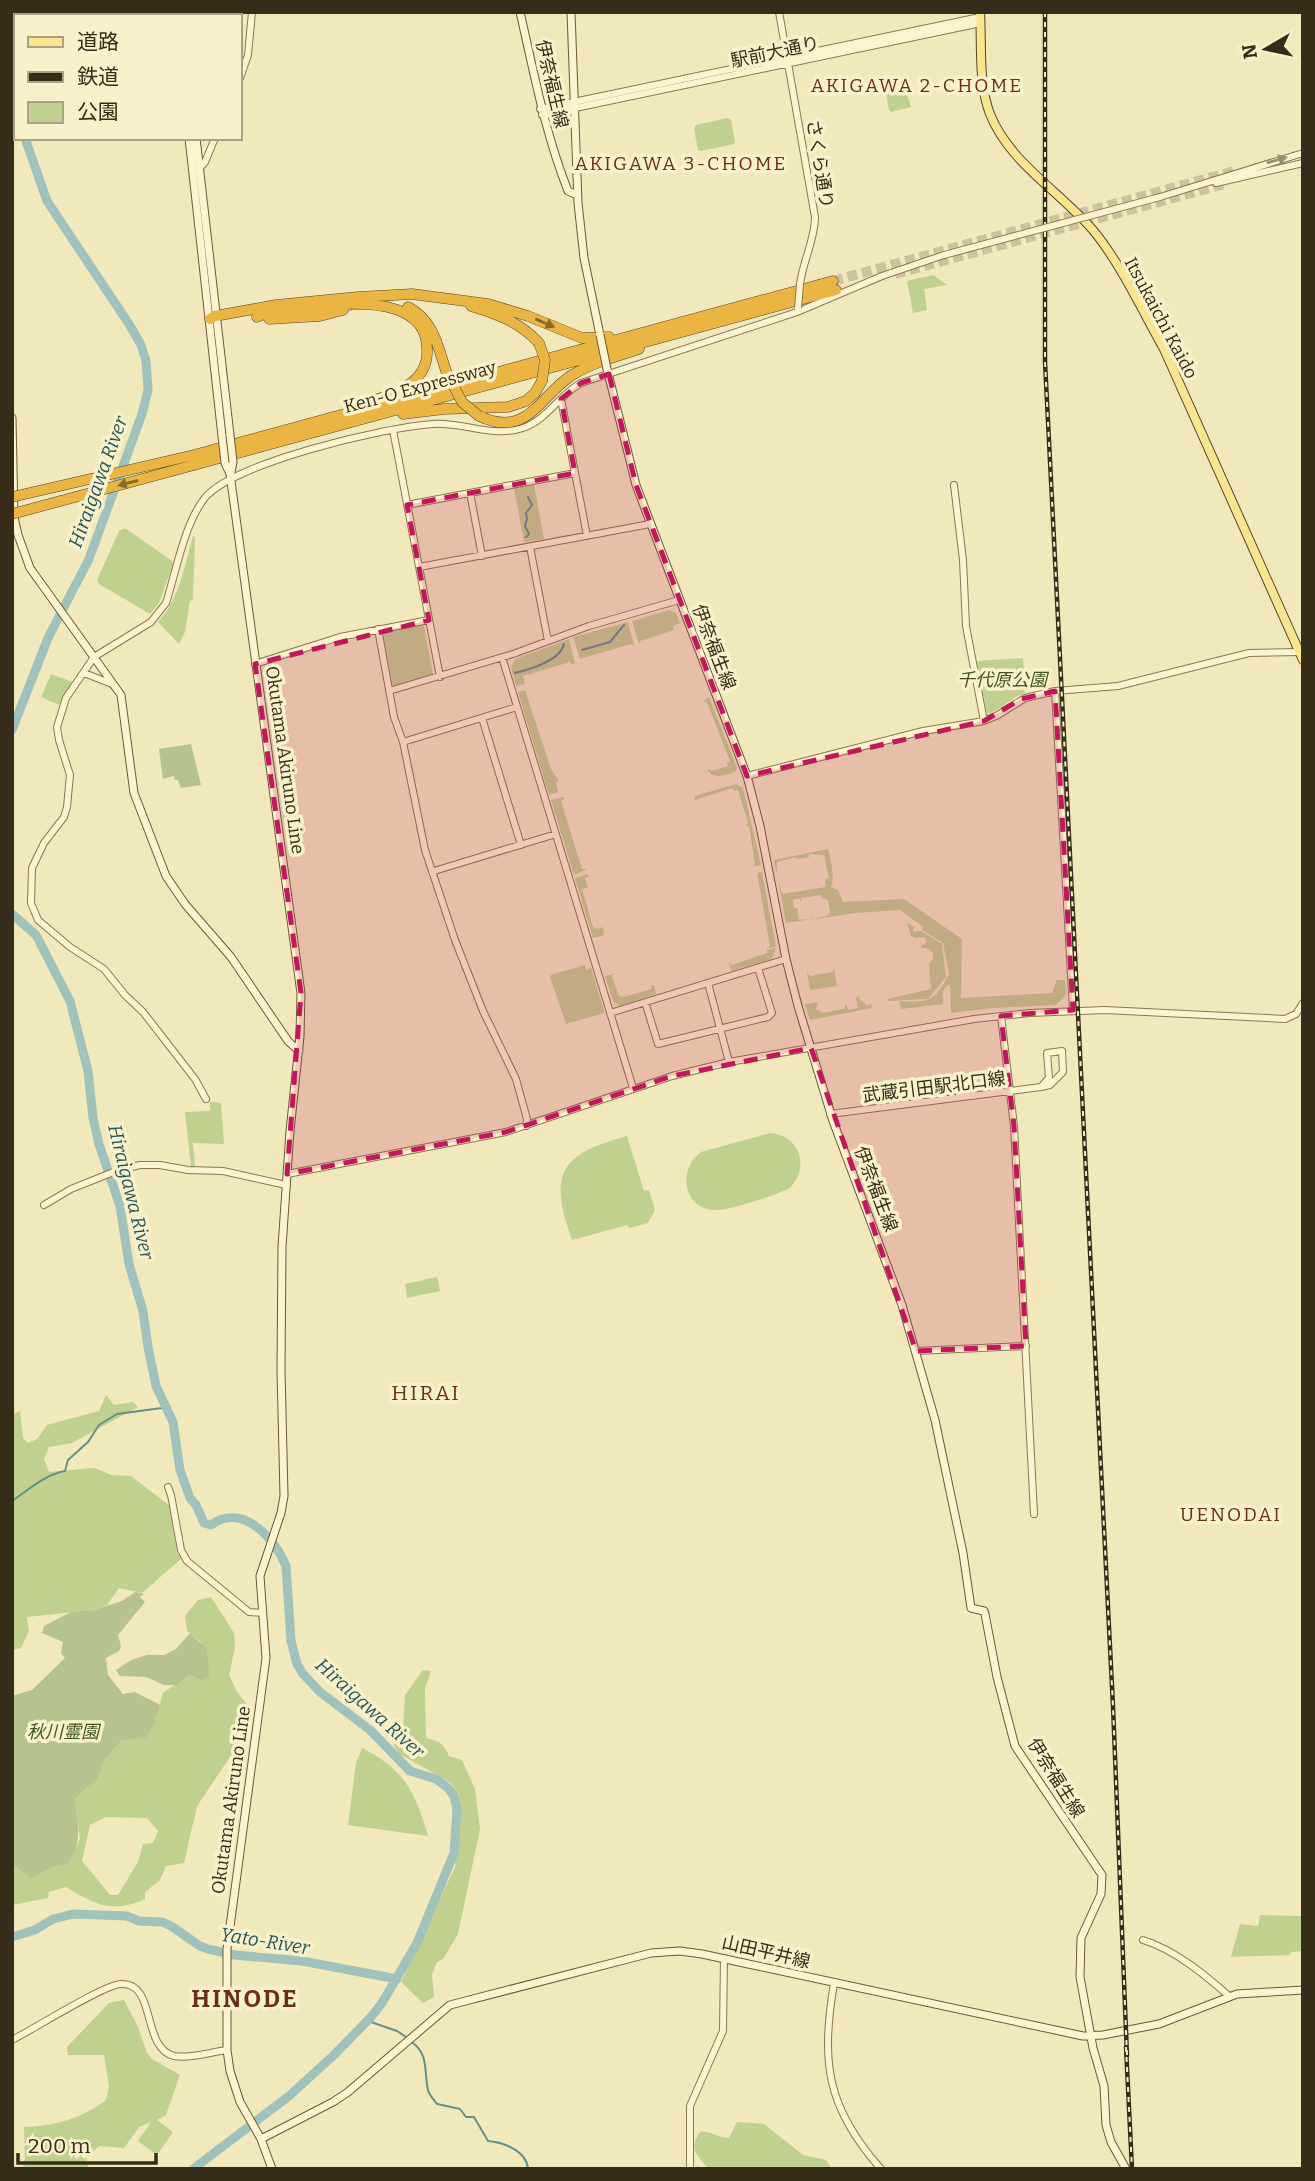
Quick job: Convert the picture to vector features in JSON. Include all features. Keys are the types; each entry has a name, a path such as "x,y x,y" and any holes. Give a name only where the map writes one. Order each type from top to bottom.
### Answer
{"highway":[{"name":"Ken-O Expressway","path":"12,497 194,460 330,427 726,319 835,286 675,325 278,432 194,460 12,514"},
{"path":"214,319 257,315 283,319 327,315 357,300 393,294 433,296 488,304 591,339 675,325"},
{"path":"330,427 417,411 508,407 526,401 535,393 542,381 545,360 539,344 523,328 502,316 433,296"},
{"path":"278,432 394,393 410,384 422,371 426,363 427,343 425,334 412,317 386,306 357,300"},
{"path":"257,315 276,301 394,302 420,315 431,329 457,395 468,409 497,422 522,418 538,408 559,386 580,371 726,319"}],"main road":[{"name":"伊奈福生線","path":"520,12 541,112 568,191 577,195"},
{"name":"伊奈福生線","path":"571,12 577,195 583,254 629,458 650,524 747,776 760,826 786,960 831,1114 885,1256 916,1352 945,1462 971,1608 984,1611 985,1614 1015,1746 1102,1875 1102,1891 1086,1926 1080,1951 1081,1982 1104,2086 1106,2124 1111,2142 1126,2169"},
{"name":"Itsukaichi Kaido","path":"980,18 986,99 997,129 1017,155 1094,231 1140,307 1164,349 1302,654"},
{"name":"Okutama Akiruno Line","path":"189,140 196,171 226,435 233,462 231,475 255,664 301,993 299,1051 286,1185 281,1311 285,1486 283,1506 260,1576 267,1645 265,1669 227,1949 227,2050 234,2086 260,2137 272,2169"},
{"name":"Okutama Akiruno Line","path":"196,140 196,171"},
{"path":"12,418 13,504 18,535 30,568 122,699 134,793 166,876 185,904 231,957 288,1041 299,1051"},
{"name":"山田平井線","path":"260,2137 340,2097 457,2001 652,1952 680,1951 724,1958 1071,2035 1091,2036 1159,2024 1229,1996 1247,1992 1303,1990"}],"street":[{"path":"242,72 248,55 251,12"},
{"name":"さくら通り","path":"779,12 815,216 813,232 804,257 797,310"},
{"name":"駅前大通り","path":"541,112 980,18"},
{"path":"196,171 214,140"},
{"path":"1197,187 1251,167 1303,153"},
{"path":"206,1099 195,1079 143,1012 104,969 70,947 38,920 32,908 32,868 44,843 64,817 67,807 70,775 59,740 58,724 66,698 94,657 142,629 160,612 166,603 199,507 210,492 231,475 393,430 445,423 489,431 510,431 533,424 581,383 608,371 797,310 944,255 1197,187 1303,163"},
{"path":"561,399 587,536"},
{"path":"393,430 440,677"},
{"path":"407,505 575,473"},
{"path":"954,485 963,560 966,626 984,721"},
{"path":"470,493 482,556"},
{"path":"419,568 650,524"},
{"path":"530,547 548,641"},
{"path":"389,691 502,657 589,626 679,600"},
{"path":"255,664 340,637 429,620"},
{"path":"378,629 394,717 403,742 424,843 455,940 516,1079 525,1110 526,1126"},
{"path":"747,776 923,731 984,721 1021,699 1055,691 1118,686 1249,653 1302,654"},
{"path":"502,657 634,1088"},
{"path":"84,673 114,685"},
{"path":"1055,691 1073,1010"},
{"path":"403,742 517,707"},
{"path":"482,718 521,845"},
{"path":"434,871 556,834"},
{"path":"610,1013 786,960"},
{"path":"645,1002 659,1044 771,1016 758,968"},
{"path":"708,983 729,1062"},
{"path":"287,1174 526,1126 672,1076 811,1047 1001,1016 1073,1010 1285,1019 1296,1014 1303,1003"},
{"path":"1001,1016 1014,1126 1034,1514"},
{"path":"1062,1051 1063,1072 1050,1085 1041,1087 1049,1078 1047,1053 1062,1051"},
{"name":"武蔵引田駅北口線","path":"831,1114 1041,1087"},
{"path":"44,1205 97,1178 140,1166 160,1165 188,1170 223,1171 286,1185"},
{"path":"916,1352 1026,1346"},
{"path":"168,1487 172,1495 183,1556 200,1574 249,1612 263,1613"},
{"path":"1143,1940 1179,1957 1229,1996"},
{"path":"690,2169 690,2106 723,2031 724,1958"},
{"path":"12,2040 105,1989 123,1983 133,1987 142,1996 156,2040 168,2053 182,2056 227,2050"},
{"path":"834,1983 827,2042 832,2086 850,2130 881,2169"}],"highlighted area":[{"path":"609,374 636,485 747,776 984,721 1021,699 1055,691 1073,1010 1001,1016 1014,1126 1026,1346 916,1351 811,1048 672,1076 506,1132 287,1174 301,993 255,664 429,620 407,505 575,473 561,399 581,383"}],"green space":[{"path":"903,82 911,107 891,112 885,88 887,85"},
{"path":"728,118 731,120 734,144 698,150 694,129 696,125"},
{"path":"933,275 947,285 924,289 927,310 913,313 907,281"},
{"path":"534,484 544,539 524,542 514,488"},
{"path":"125,528 173,564 159,603 150,614 99,584 97,580 119,531"},
{"path":"193,536 193,600 190,601 185,632 179,644 158,622 176,593"},
{"path":"669,610 676,613 680,623 673,626 674,630 640,641 639,644 632,621"},
{"path":"628,622 634,646 631,644 580,659 573,637"},
{"path":"420,624 424,626 433,674 394,686 383,637 387,631"},
{"path":"569,639 575,663 572,665 570,662 523,676 525,684 516,686 511,667 515,659"},
{"name":"千代原公園","path":"1023,658 1025,693 987,714 977,661"},
{"path":"51,674 75,683 59,705 41,697"},
{"path":"525,690 551,769 559,781 556,782 558,792 549,795 518,692"},
{"path":"709,697 737,768 735,772 724,775 713,775 708,770 728,766 727,762 730,761 707,702 703,701"},
{"path":"191,744 201,785 181,788 174,776 163,779 159,749"},
{"path":"736,784 743,788 761,865 753,866 755,864 749,826 745,826 748,823 738,790 734,791 732,788 695,800 694,803 695,796"},
{"path":"563,797 565,799 561,801 582,869 587,869 574,875 551,800"},
{"path":"828,849 833,873 831,887 838,890 843,902 904,899 962,939 961,998 1052,993 1057,980 1065,980 1066,995 1056,1005 951,1013 948,985 943,991 943,1004 901,1009 899,1001 925,1000 935,995 949,974 943,943 922,930 923,927 900,910 816,919 815,915 816,918 827,916 830,912 828,900 821,895 801,898 801,902 799,898 793,900 799,920 811,919 811,915 812,919 786,923 778,879 782,894 826,887 825,879 829,878 824,855 809,854 809,857 777,862 777,875 774,860"},
{"path":"762,872 776,947 767,948 770,946 757,873"},
{"path":"587,874 589,876 585,878 588,887 582,889 593,927 603,927 604,935 593,938 575,878"},
{"path":"907,923 914,927 913,932 921,931 942,944 946,977 928,999 889,1001 888,999 931,989 929,964 933,953 922,948 921,945 926,944 925,937 911,936"},
{"path":"776,948 772,959 731,971 729,962 732,965"},
{"path":"585,965 586,970 591,968 604,1013 566,1024 550,977"},
{"path":"834,968 837,986 810,990 807,971 810,976 832,972"},
{"path":"615,974 612,976 619,996 652,989 651,986 654,985 656,994 620,1006 613,1001 605,976"},
{"path":"861,996 858,998 868,1006 871,1003 872,1008 810,1020 805,1004 818,1002 816,1010 821,1013 845,1009 847,1005 848,1010 858,1008 856,997"},
{"path":"210,1102 221,1103 224,1144 193,1143 195,1166 191,1167 185,1112 210,1111"},
{"path":"770,1133 789,1139 799,1153 800,1171 790,1188 719,1210 702,1207 694,1201 689,1194 687,1176 689,1167 701,1152"},
{"path":"627,1136 644,1191 649,1190 655,1210 648,1223 630,1228 627,1225 572,1240 561,1198 561,1182 565,1170 587,1150"},
{"path":"437,1277 440,1291 407,1298 405,1284"},
{"path":"106,1395 114,1405 133,1402 138,1407 72,1443 49,1447 44,1459 49,1472 94,1468 112,1475 131,1476 170,1506 177,1553 182,1558 142,1593 119,1588 107,1605 93,1610 27,1617 29,1631 21,1648 12,1650 14,1414 20,1411 23,1438 28,1443 37,1439 47,1425 99,1411"},
{"name":"秋川霊園","path":"135,1592 144,1594 140,1597 145,1602 118,1635 121,1646 119,1651 106,1658 108,1675 123,1694 135,1692 160,1705 154,1725 145,1738 122,1740 105,1759 98,1778 75,1799 78,1840 68,1864 50,1868 31,1879 12,1864 12,1696 32,1690 65,1658 61,1653 63,1642 42,1633 44,1626 71,1612 93,1610 122,1601"},
{"path":"211,1597 234,1633 235,1647 229,1675 248,1706 248,1730 197,1806 184,1863 166,1866 160,1880 145,1892 145,1899 123,1906 95,1902 66,1887 49,1892 48,1898 12,1905 12,1864 31,1879 50,1868 68,1864 80,1839 75,1799 98,1778 105,1759 122,1740 154,1725 163,1693 189,1674 201,1642 187,1631 185,1616 198,1600","holes":["106,1817 147,1818 158,1831 153,1843 143,1844 138,1862 118,1895 110,1895 82,1861 90,1825"]},
{"path":"190,1633 207,1649 209,1676 202,1680 189,1674 177,1685 164,1685 146,1677 120,1676 116,1670 131,1660 147,1655 164,1655 176,1649"},
{"path":"423,1670 431,1671 425,1688 426,1738 440,1743 449,1756 462,1760 475,1789 480,1829 458,1934 443,1959 437,1962 432,1975 434,1997 423,2003 401,1982 455,1867 459,1795 451,1783 398,1753 394,1745 393,1735 399,1735 403,1729 405,1695"},
{"path":"362,1748 388,1764 406,1783 418,1806 428,1836 348,1825 356,1763"},
{"path":"1260,1915 1303,1916 1303,1951 1291,1952 1290,1955 1231,1957 1240,1924 1258,1926"},
{"path":"124,2000 147,2053 152,2059 180,2075 166,2115 157,2120 173,2132 157,2155 138,2141 151,2122 139,2127 124,2148 99,2146 86,2157 89,2169 23,2169 24,2127 68,2120 88,2112 106,2100 109,2086 104,2055 68,2055 67,2047 109,2003"},
{"path":"737,2122 764,2124 803,2155 826,2160 832,2169 709,2169 694,2148 696,2138 700,2132 707,2132 729,2138"}],"waterway":[{"name":"Hiraigawa River","path":"12,82 14,91"},
{"name":"Hiraigawa River","path":"12,730 48,638 89,559 142,414 148,390 146,361 141,345 47,201 26,140"},
{"path":"526,537 529,534 525,526 526,513 532,505 528,497"},
{"path":"582,650 610,642 624,625"},
{"path":"515,673 551,660 564,644"},
{"name":"Hiraigawa River","path":"12,914 36,935 70,1001 88,1071 99,1144 120,1206 129,1264 143,1311 156,1386 173,1422 180,1470 190,1498 204,1523 211,1525 223,1519 234,1518 245,1520 266,1535 286,1566 291,1641 297,1664 303,1674 320,1692 370,1730 410,1771 436,1779 448,1788 454,1796 457,1809 454,1853 417,1943 382,2003 334,2055 289,2096 193,2169"},
{"path":"12,1501 44,1479 65,1471 68,1460 88,1442 99,1425 117,1414 162,1408 165,1404"},
{"name":"Yato-River","path":"12,1937 35,1930 53,1919 73,1914 127,1916 139,1921 162,1922 208,1949 235,1955 302,1961 397,1979"},
{"path":"368,2021 406,2037"},
{"path":"413,2043 422,2053 429,2092 437,2104 460,2109 466,2117 474,2117 488,2141 500,2143 519,2152 528,2169"}],"tunnel":[{"path":"833,281 1238,170"},
{"path":"895,274 1228,183"}],"railway":[{"path":"1045,12 1045,362 1113,1706 1127,2056"},
{"path":"1126,2047 1132,2169"}],"district":[{"name":"AKIGAWA 2-CHOME","path":"917,85"},
{"name":"AKIGAWA 3-CHOME","path":"681,163"},
{"name":"HIRAI","path":"426,1393"},
{"name":"UENODAI","path":"1231,1514"},
{"name":"HINODE","path":"245,1999"}]}
